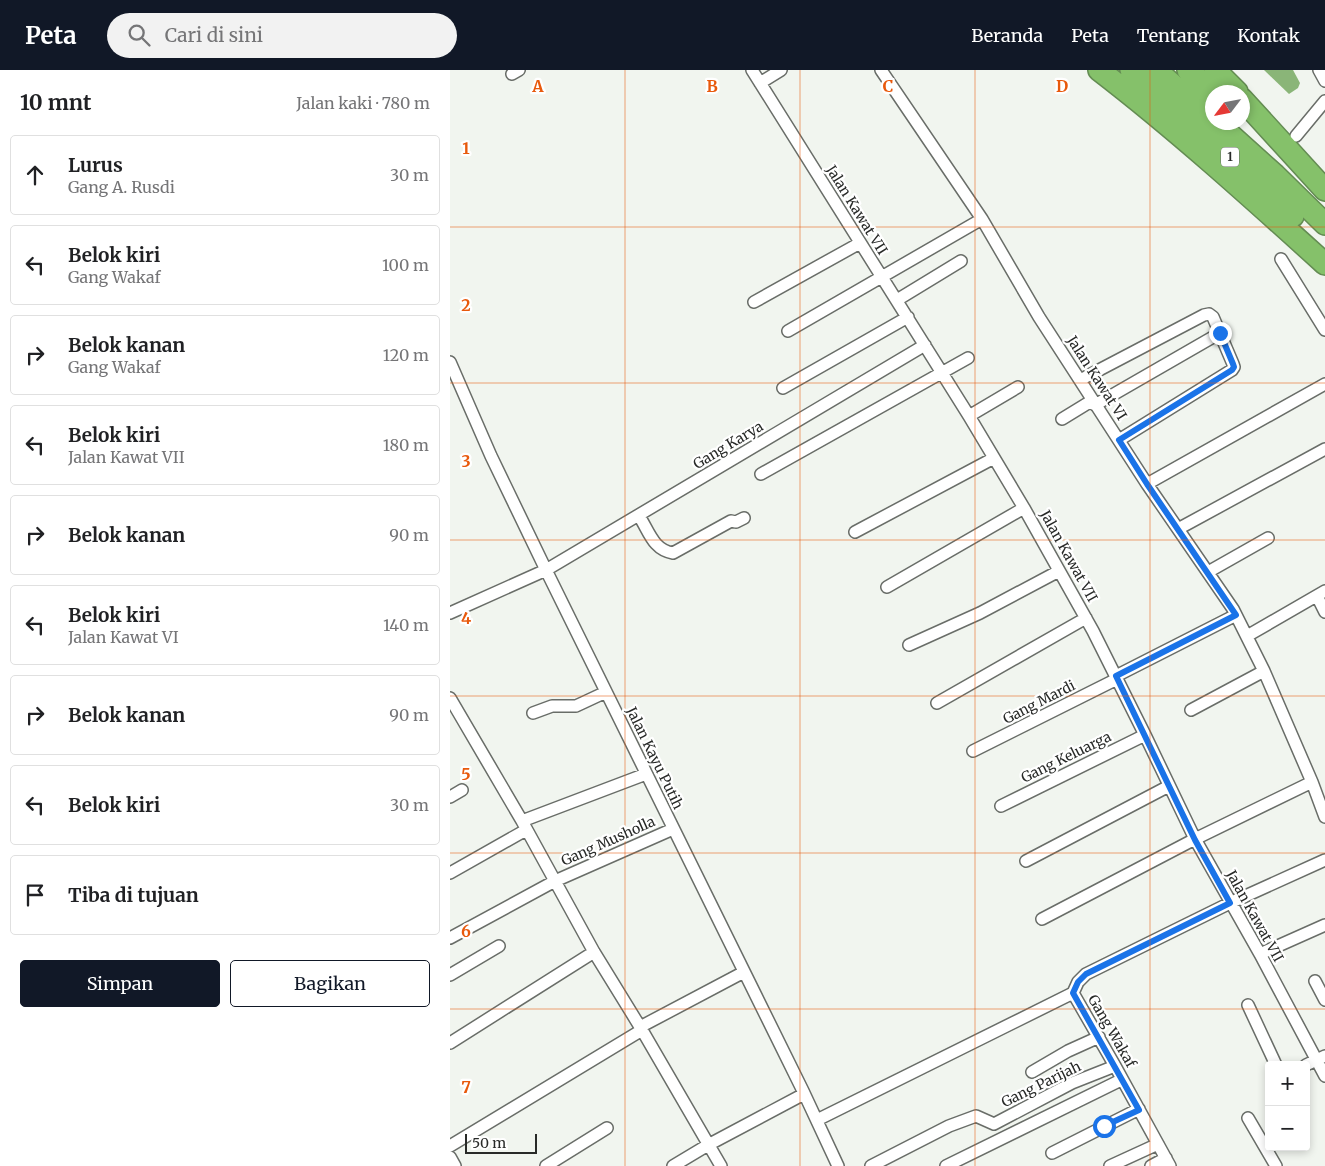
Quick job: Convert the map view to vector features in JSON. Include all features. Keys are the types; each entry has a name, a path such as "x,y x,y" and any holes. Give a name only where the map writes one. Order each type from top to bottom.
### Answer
{"highway":[{"path":"1099,70 1124,89 1264,209 1325,264"},
{"name":"1","path":"1131,70 1209,138 1325,248"},
{"path":"1156,70 1205,113"},
{"path":"1188,70 1206,85"},
{"path":"1215,70 1230,85"},
{"path":"1250,108 1325,190"},
{"path":"1250,126 1325,197"},
{"name":"1","path":"1225,130 1325,224"}],"street":[{"name":"Jalan Kawat VII","path":"752,70 908,317 1024,508 1086,618 1195,840 1260,954 1325,1076"},
{"path":"760,84 781,70"},
{"name":"Jalan Kawat VI","path":"881,70 982,219 1094,403 1236,615 1264,671 1325,817"},
{"path":"1319,70 1325,81"},
{"path":"1296,136 1325,101"},
{"path":"788,330 982,219"},
{"path":"754,302 860,243"},
{"path":"1280,259 1325,330"},
{"path":"897,300 961,261"},
{"path":"1080,380 1204,315 1209,314 1213,317 1233,364 1232,370 1119,440"},
{"path":"783,388 908,317"},
{"path":"1062,419 1220,333"},
{"name":"Gang Karya","path":"450,613 546,570 925,345"},
{"path":"761,474 968,358"},
{"name":"Jalan Kayu Putih","path":"450,362 546,570 838,1166"},
{"path":"1147,484 1325,384"},
{"path":"969,416 1018,388"},
{"path":"1178,529 1325,449"},
{"path":"856,532 994,458"},
{"path":"887,587 1024,508"},
{"path":"638,516 656,546 673,553 726,524 744,518"},
{"path":"1208,572 1268,538"},
{"path":"909,645 980,612 1059,571"},
{"path":"1247,636 1321,593 1325,612"},
{"name":"Gang Mardi","path":"974,751 1236,615"},
{"path":"937,703 1086,618"},
{"path":"1190,710 1264,671"},
{"path":"533,713 552,706 576,706 606,692"},
{"path":"450,698 594,952 720,1166"},
{"path":"450,724 461,717"},
{"name":"Gang Keluarga","path":"1000,806 1145,735"},
{"path":"450,873 524,826 646,774"},
{"path":"1042,920 1195,840 1312,782"},
{"path":"1026,861 1169,786"},
{"path":"450,797 462,790"},
{"name":"Gang Musholla","path":"450,938 555,881 673,829"},
{"name":"Gang Wakaf","path":"1168,1162 1073,993 1078,982 1086,974 1230,903 1325,860"},
{"path":"1260,954 1325,924 1325,919"},
{"path":"450,975 499,946"},
{"path":"450,1043 594,952"},
{"path":"450,1146 641,1029 744,972"},
{"path":"1315,981 1325,1000"},
{"path":"817,1120 1073,993"},
{"path":"1248,1005 1274,1061"},
{"path":"1032,1072 1068,1051 1099,1037"},
{"name":"Gang Parijah","path":"871,1166 949,1126 976,1116 994,1124 1072,1084 1115,1066"},
{"path":"946,1166 1121,1080"},
{"path":"673,1166 708,1145 804,1094"},
{"path":"1052,1153 1139,1110"},
{"path":"1248,1118 1276,1166"},
{"path":"546,1166 607,1128"},
{"path":"1110,1166 1158,1144"},
{"path":"450,1157 455,1166"},
{"path":"1151,1166 1168,1162"}],"shaded area":[{"path":"1264,70 1293,70 1300,83 1298,88 1289,94"}],"route":[{"path":"1104,1126 1139,1110 1073,993 1078,982 1086,974 1230,903 1195,840 1116,676 1236,615 1119,440 1232,370 1234,367 1220,333"}]}
